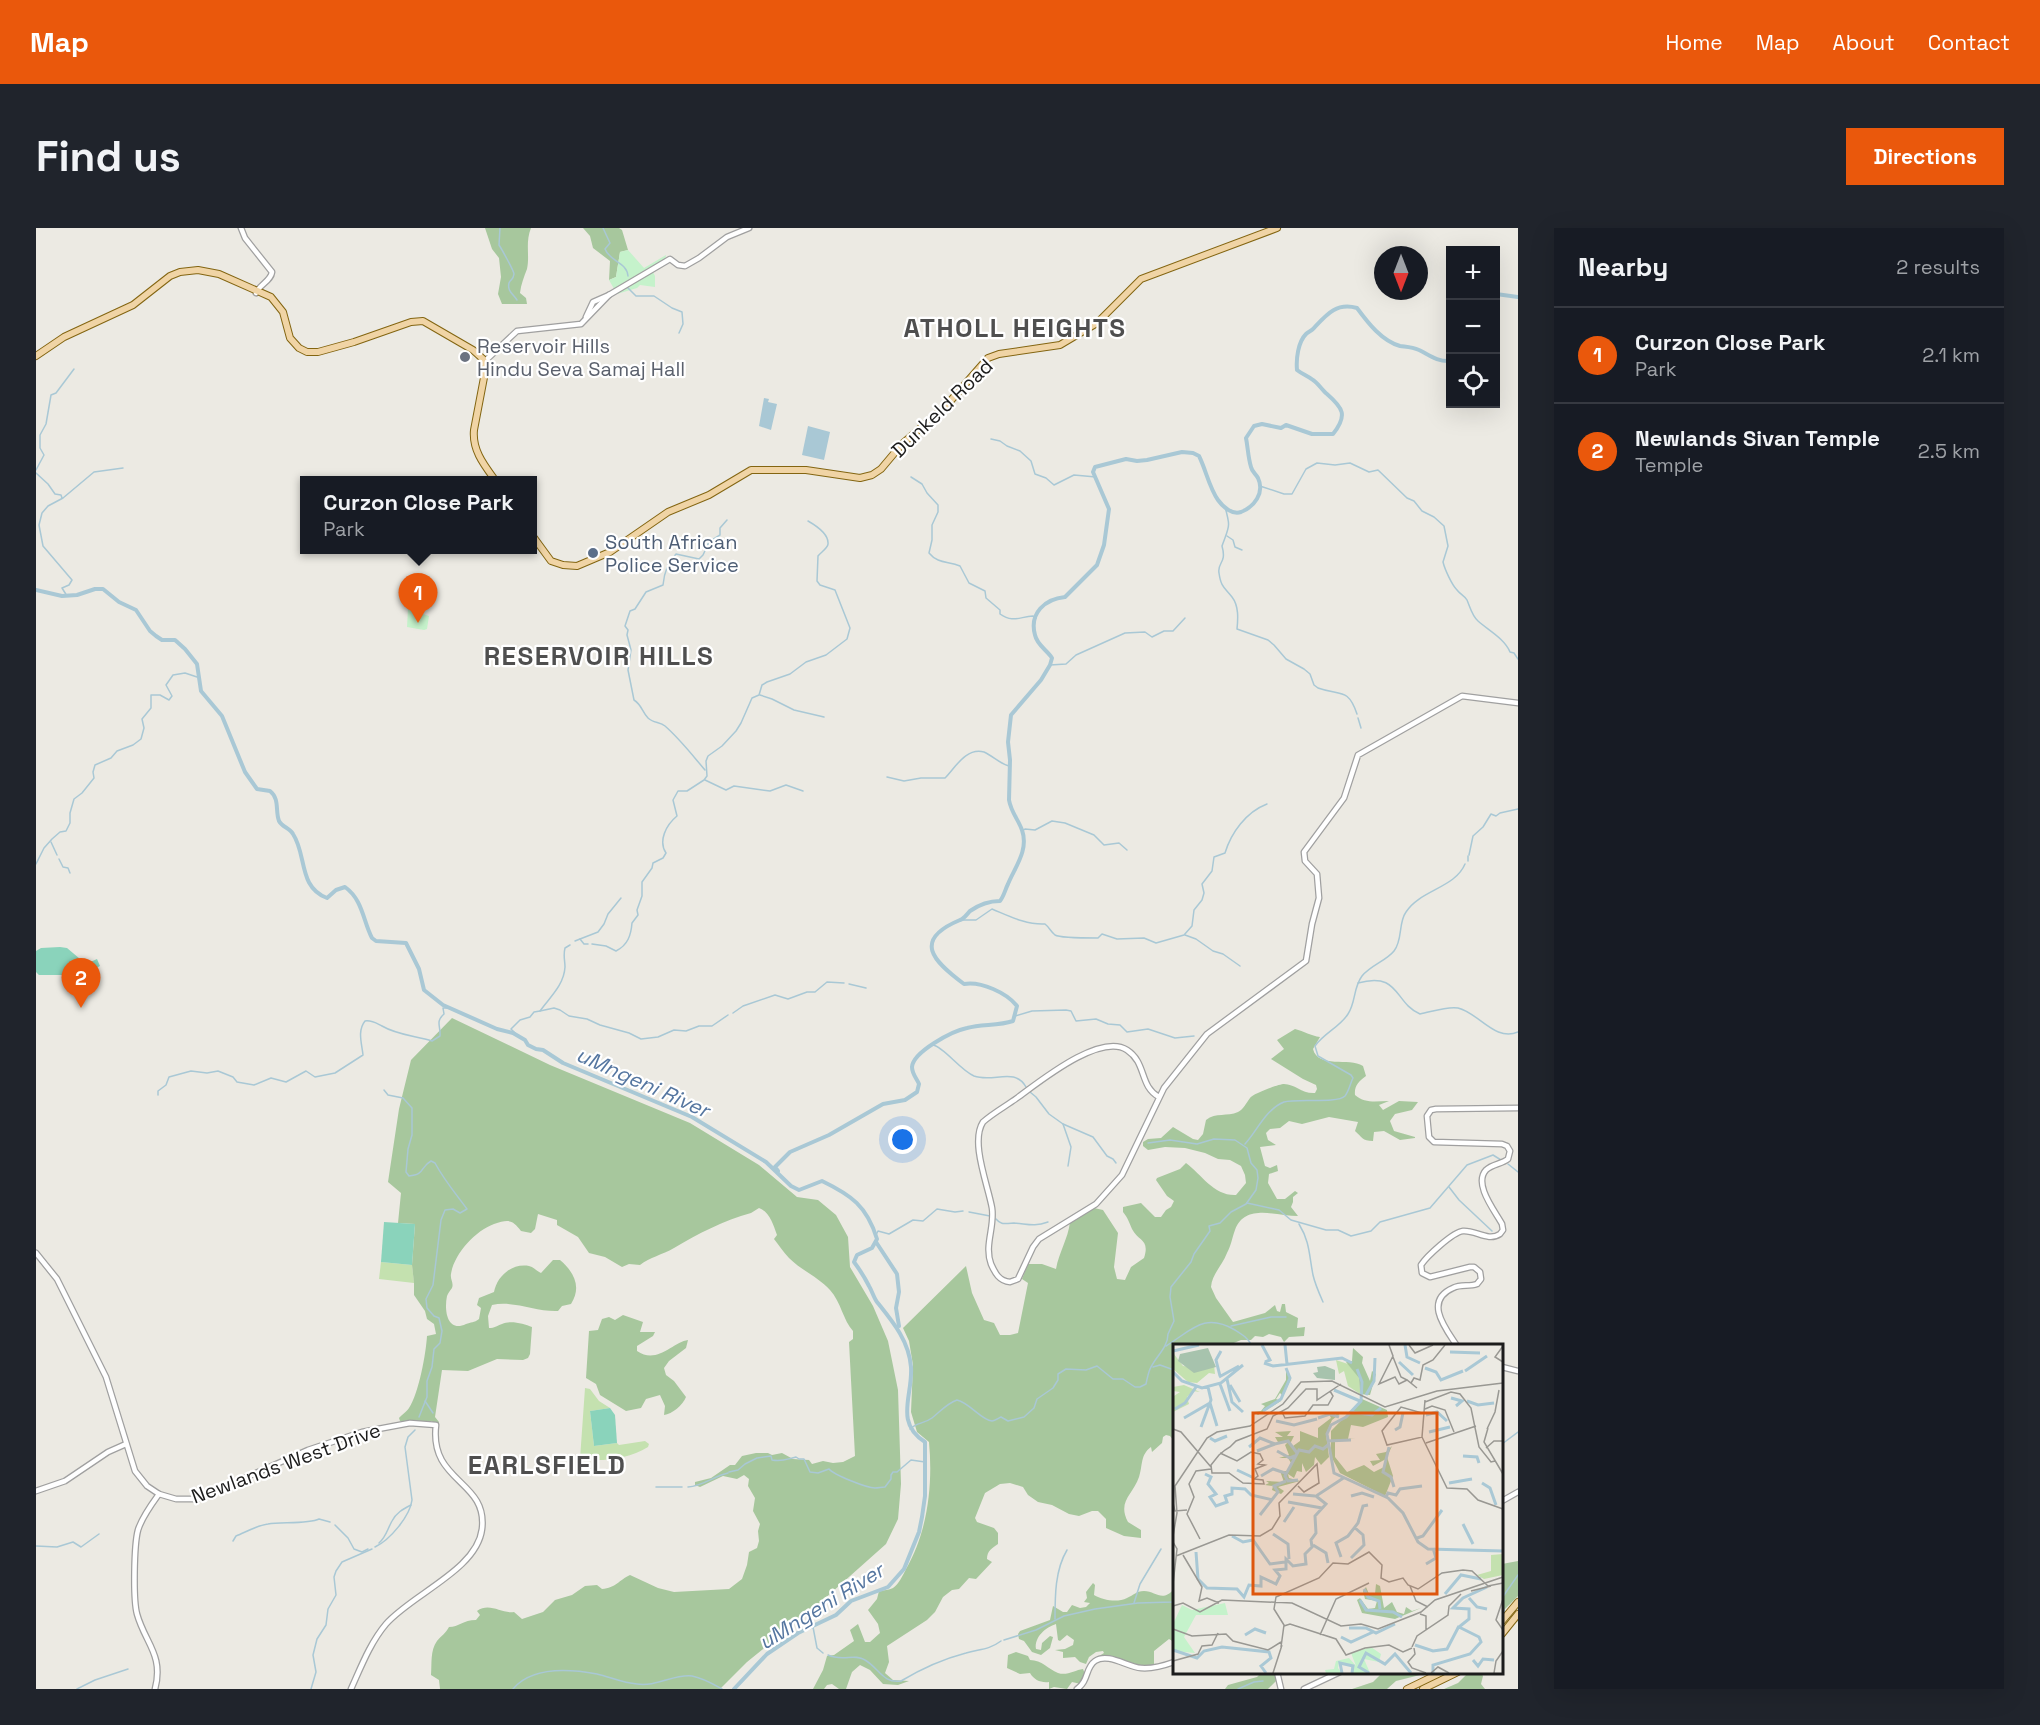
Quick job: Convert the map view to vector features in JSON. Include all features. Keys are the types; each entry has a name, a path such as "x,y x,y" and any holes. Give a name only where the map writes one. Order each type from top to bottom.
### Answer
{"main road":[{"name":"Dunkeld Road","path":"537,542 548,558 560,565 578,566 603,556 668,512 709,495 751,470 806,470 860,478 872,475 887,467 902,444 946,406 988,358 999,354 1060,345 1097,323 1141,279 1277,228"},
{"path":"36,358 63,340 133,306 175,278 193,272"},
{"path":"36,358 57,341 128,308 170,276 193,272 212,272 271,297 283,312 290,338 299,348 307,352 318,352 352,343 411,322 423,321 473,350 487,362 474,440 479,457 492,476"},
{"path":"80,324 87,326"},
{"path":"1503,1620 1518,1602"},
{"path":"1503,1633 1518,1614"},
{"path":"1407,1689 1438,1674"},
{"path":"1424,1689 1454,1674"}],"street":[{"path":"240,228 272,272 257,292"},
{"path":"487,362 517,331 583,323 586,317 609,295 670,259 678,265 685,266 727,237 749,228"},
{"path":"1159,1097 1148,1088 1137,1059 1122,1048 1107,1047 1055,1070 983,1122 978,1143 992,1212 989,1257 1000,1278 1010,1282 1018,1279 1038,1241 1050,1230 1096,1204 1108,1191 1127,1166 1159,1097 1169,1081 1207,1034 1306,961 1319,898 1317,874 1305,861 1304,851 1344,798 1358,755 1462,696 1518,703"},
{"path":"1456,1344 1440,1320 1438,1313 1440,1302 1443,1295 1454,1287 1477,1284 1481,1279 1480,1272 1470,1267 1430,1277 1422,1273 1421,1265 1459,1232 1467,1231 1493,1237 1500,1234 1503,1230 1502,1224 1481,1181 1487,1170 1508,1160 1510,1151 1507,1146 1500,1143 1436,1143 1429,1137 1427,1116 1431,1110 1436,1109 1518,1108"},
{"path":"36,1253 57,1279 106,1377 135,1471 147,1486 159,1494 143,1518 138,1532 136,1566 136,1612 156,1657 158,1676 156,1689"},
{"path":"1503,1367 1518,1371"},
{"name":"Newlands West Drive","path":"159,1494 176,1499 197,1499 308,1450 362,1432 410,1423 436,1425 436,1447 441,1461 448,1471 470,1491 480,1509 482,1528 479,1542 461,1565 402,1609 386,1624 370,1648 351,1689"},
{"path":"36,1491 65,1481 108,1452 126,1444"},
{"path":"1503,1500 1518,1492"},
{"path":"1077,1689 1084,1683 1091,1665 1099,1659 1106,1658 1144,1668 1161,1667 1173,1662"},
{"path":"1277,1674 1281,1689"},
{"path":"1304,1689 1336,1674"}],"green space":[{"path":"485,228 531,228 528,239 527,269 520,293 526,298 527,304 502,304 498,294 501,277 499,258 492,249"},
{"path":"583,228 619,228 622,230 628,250 620,252 616,277 609,280 610,261 593,248 590,236"},
{"path":"628,250 644,268 666,255 665,260 651,268 655,276 655,287 640,285 617,294 609,280 616,277 620,252"},
{"path":"408,609 429,616 427,629 407,627"},
{"path":"41,948 67,948 86,964 97,959 100,966 82,975 39,975 36,972 36,951"},
{"path":"452,1018 550,1065 690,1123 759,1165 797,1197 818,1200 836,1215 848,1237 850,1267 873,1306 888,1341 898,1390 901,1484 898,1519 886,1544 822,1601 747,1662 720,1689 440,1689 439,1680 431,1675 432,1653 437,1641 449,1627 476,1620 480,1615 477,1611 482,1609 491,1608 514,1612 522,1619 543,1612 555,1600 572,1595 585,1586 597,1585 602,1589 607,1588 630,1575 658,1588 674,1592 729,1589 742,1579 749,1552 757,1548 759,1541 760,1524 753,1511 755,1498 748,1486 749,1479 744,1475 737,1479 723,1476 700,1487 695,1485 695,1482 711,1478 730,1465 735,1465 742,1456 756,1453 772,1455 782,1453 793,1459 809,1460 812,1464 823,1461 843,1462 855,1456 849,1342 853,1339 853,1331 830,1290 783,1251 774,1239 777,1235 771,1219 759,1208 711,1228 640,1265 629,1264 622,1267 605,1257 589,1253 578,1237 557,1225 557,1220 538,1214 535,1229 531,1233 521,1231 510,1221 499,1222 487,1227 466,1244 453,1266 452,1288 447,1295 446,1302 448,1319 451,1323 460,1326 479,1319 481,1308 477,1305 479,1298 494,1292 502,1276 517,1267 529,1266 541,1273 553,1260 560,1260 575,1280 574,1298 571,1304 562,1306 558,1311 508,1304 492,1305 488,1316 489,1328 509,1322 532,1327 528,1358 523,1360 497,1359 468,1371 442,1370 435,1417 439,1422 437,1430 432,1421 400,1421 399,1418 409,1408 416,1393 424,1362 427,1336 436,1334 434,1324 427,1319 425,1311 414,1295 412,1265 415,1224 398,1223 401,1193 388,1182 399,1109 411,1060"},
{"path":"1295,1029 1320,1037 1313,1049 1316,1055 1327,1061 1350,1062 1363,1066 1366,1076 1357,1084 1355,1095 1363,1100 1389,1101 1379,1105 1383,1110 1399,1101 1418,1102 1412,1110 1395,1114 1390,1121 1394,1131 1415,1138 1400,1140 1384,1131 1374,1132 1373,1141 1367,1140 1355,1131 1358,1122 1329,1117 1302,1124 1289,1121 1280,1128 1270,1129 1266,1133 1268,1140 1276,1145 1260,1147 1265,1166 1270,1168 1277,1165 1278,1171 1269,1174 1268,1183 1277,1199 1285,1199 1295,1191 1298,1193 1293,1197 1291,1207 1298,1216 1262,1213 1246,1216 1235,1230 1211,1287 1233,1322 1265,1313 1275,1305 1277,1311 1280,1312 1282,1304 1285,1304 1286,1312 1298,1318 1297,1328 1305,1327 1304,1336 1289,1337 1284,1342 1281,1337 1269,1334 1231,1344 1173,1344 1173,1440 1166,1435 1162,1443 1152,1452 1151,1447 1147,1450 1143,1457 1139,1477 1127,1498 1124,1509 1128,1522 1141,1530 1141,1538 1124,1536 1106,1528 1106,1519 1098,1511 1079,1516 1069,1514 1052,1505 1038,1502 1028,1495 1023,1487 1010,1483 1000,1484 985,1493 975,1518 977,1522 994,1528 998,1533 998,1544 990,1550 987,1556 987,1559 992,1562 976,1579 969,1578 959,1589 952,1590 943,1597 935,1612 927,1620 887,1646 889,1662 885,1673 893,1680 909,1681 898,1685 883,1684 870,1670 860,1665 852,1672 846,1689 839,1689 832,1684 827,1685 824,1689 813,1689 827,1656 834,1655 854,1641 850,1630 858,1624 865,1642 870,1642 880,1633 878,1624 868,1610 877,1599 879,1591 893,1588 901,1579 924,1523 929,1491 929,1442 917,1432 911,1412 913,1365 909,1341 903,1328 966,1266 972,1293 984,1320 994,1323 1000,1335 1018,1333 1028,1283 1022,1279 1028,1264 1042,1264 1056,1269 1070,1222 1094,1208 1103,1210 1118,1233 1114,1267 1117,1279 1125,1280 1131,1267 1144,1258 1146,1247 1132,1229 1123,1212 1123,1207 1141,1203 1155,1217 1161,1217 1174,1201 1167,1196 1156,1180 1180,1169 1186,1163 1221,1192 1236,1195 1246,1183 1241,1166 1230,1160 1218,1159 1185,1148 1165,1147 1148,1150 1143,1146 1143,1142 1148,1139 1161,1138 1173,1127 1198,1140 1203,1134 1206,1120 1214,1116 1238,1112 1252,1096 1284,1084 1315,1093 1316,1085 1271,1059 1284,1049 1277,1040"},
{"path":"384,1222 415,1224 412,1265 381,1262"},
{"path":"381,1262 412,1265 414,1283 379,1279"},
{"path":"623,1315 643,1322 640,1332 655,1332 653,1336 637,1346 637,1351 644,1355 658,1354 688,1340 686,1348 669,1361 664,1368 666,1375 674,1381 686,1397 680,1406 670,1413 664,1415 665,1406 660,1395 646,1399 641,1408 626,1411 600,1395 596,1384 586,1378 589,1331 598,1330 602,1319 609,1317 615,1320"},
{"path":"585,1388 590,1389 599,1401 610,1408 590,1411 594,1446 645,1441 649,1444 648,1447 615,1459 580,1459"},
{"path":"610,1408 615,1415 617,1443 594,1446 590,1411"},
{"path":"1518,1561 1518,1596 1503,1611 1503,1564"},
{"path":"1093,1583 1095,1585 1094,1595 1110,1600 1123,1600 1141,1591 1162,1596 1173,1590 1173,1641 1169,1639 1154,1651 1154,1665 1141,1666 1110,1657 1103,1656 1094,1659 1104,1653 1103,1651 1096,1652 1089,1657 1086,1664 1075,1657 1063,1658 1063,1652 1055,1650 1073,1645 1074,1640 1067,1635 1060,1641 1058,1640 1056,1624 1048,1627 1037,1640 1036,1649 1041,1650 1042,1643 1050,1636 1053,1637 1050,1648 1041,1655 1032,1652 1024,1641 1019,1639 1020,1631 1050,1620 1053,1606 1063,1612 1067,1612 1072,1605 1080,1608 1086,1607 1090,1603 1084,1602 1087,1598 1086,1592"},
{"path":"1016,1652 1061,1674 1083,1669 1085,1674 1081,1684 1072,1682 1067,1689 1054,1687 1049,1689 1049,1682 1038,1680 1030,1673 1020,1674 1007,1668 1008,1655"},
{"path":"1260,1674 1275,1674 1276,1681 1268,1689 1225,1689 1228,1685 1257,1677"},
{"path":"1381,1674 1424,1674 1396,1681 1387,1689 1352,1689 1373,1682"},
{"path":"1467,1674 1482,1674 1481,1684 1485,1689 1444,1689 1458,1683"}],"water":[{"path":"764,398 769,399 768,402 777,404 771,430 759,426"},
{"path":"808,426 830,432 824,460 802,455"}],"waterway":[{"path":"500,228 499,245 514,274 509,288 517,300"},
{"path":"603,228 610,243 605,249 607,253 625,268 628,276"},
{"path":"627,287 636,296 654,296 682,312 683,324 679,333"},
{"path":"1500,295 1518,297"},
{"path":"778,1171 775,1167 790,1152 829,1135 883,1104 905,1100 917,1092 919,1084 912,1070 914,1061 934,1043 967,1028 1013,1021 1017,1006 1013,1001 986,986 964,984 936,959 932,951 932,943 936,935 963,919 970,911 985,903 1000,901 1020,858 1024,837 1009,800 1008,742 1011,715 1041,680 1052,658 1036,639 1034,620 1040,608 1051,601 1065,597 1097,565 1104,545 1109,509 1093,472 1095,467 1126,459 1137,461 1182,452 1193,453 1199,456 1212,490 1220,503 1225,508 1238,513 1254,503 1260,489 1258,478 1249,460 1246,438 1254,426 1262,424 1281,428 1286,425 1312,434 1333,434 1341,422 1342,412 1337,403 1315,381 1297,370 1298,351 1303,337 1332,311 1343,307 1357,308 1381,336 1393,344 1410,347 1446,361"},
{"path":"36,470 44,455 40,448 40,435 46,424 51,395 56,393 74,369"},
{"path":"991,439 1020,451 1031,461 1035,474 1046,478 1054,485 1074,475 1096,477"},
{"path":"1260,486 1284,494 1292,494 1306,469 1317,463 1335,465 1350,463 1369,472 1378,470 1407,498 1414,501 1422,511 1434,517 1444,526 1448,546 1443,562 1451,581 1466,599 1476,619 1500,639 1518,659"},
{"path":"67,596 62,588 69,585 72,580 43,546 39,525 42,513 94,472 123,468"},
{"path":"36,473 55,494 61,495 62,498"},
{"path":"911,477 922,484 938,505 938,512 932,525 929,553 932,557 960,566 969,583 985,591 986,598 1005,617 1012,619 1033,616 1036,618"},
{"path":"1225,507 1228,527 1222,546 1223,560 1219,573 1222,584 1236,604 1237,629 1268,640 1286,659 1310,674 1314,685 1318,688 1347,696 1357,714"},
{"path":"705,770 671,731 648,718 634,700 628,670 631,650 628,630 625,626 630,611 635,609 646,592 663,585 667,568 676,554 699,559 709,542 720,535 720,528 727,520"},
{"path":"592,944 606,946 616,951 626,943 630,936 632,923 638,915 642,882 653,863 663,858 666,853 663,843 664,833 677,816 673,800 678,791 687,791 704,780 707,776 708,756 722,746 736,731 752,698 759,695 762,685 790,674 806,662 826,655 847,639 850,628 835,590 820,585 817,581 818,556 827,547 828,540 821,530 808,521"},
{"path":"1227,536 1233,540 1235,547 1242,550"},
{"name":"uMngeni River","path":"36,590 62,596 103,589 119,602 136,610 156,636 162,640 175,640 185,649 197,664 201,691 222,716 245,772 257,789 270,791 273,794 279,821 292,832 297,842 304,870 311,886 327,898 336,890 345,887 351,892 359,904 372,938 376,941 406,943 419,969 424,990 443,1005 497,1029 513,1033 525,1040 528,1045 543,1050 563,1063 692,1117 766,1162 791,1186 799,1190 822,1181 850,1197 863,1210 877,1239 872,1248 857,1255 854,1262 876,1300 904,1340 911,1367 907,1417 910,1426 925,1442 925,1496 919,1532 904,1569 888,1587 851,1601 836,1615 798,1633 767,1654 734,1689"},
{"path":"1050,665 1066,664 1076,655 1125,633 1145,632 1152,637 1164,631 1173,631 1185,618"},
{"path":"36,864 44,848 52,839 60,832 66,831 70,823 74,799 94,778 95,765 141,739 144,728 142,719 151,708 151,695 160,695 169,700 172,696 166,685 173,675 185,673 200,678"},
{"path":"760,695 794,710 824,717"},
{"path":"1358,718 1361,728"},
{"path":"887,777 904,781 945,778 966,755 978,751 1009,766"},
{"path":"705,780 726,790 734,786 770,791 786,785 803,791"},
{"path":"962,920 976,920 992,909 1024,922 1045,924 1055,935 1063,937 1098,938 1102,934 1117,939 1144,938 1156,943 1184,935 1192,926 1194,910 1202,900 1204,893 1202,884 1212,871 1214,857 1225,853 1240,824 1252,812 1267,804"},
{"path":"1469,855 1473,836 1483,827 1491,814 1496,816 1518,809"},
{"path":"1022,831 1035,830 1052,821 1065,823 1094,835 1104,845 1119,843 1127,850"},
{"path":"51,842 57,855"},
{"path":"1468,856 1468,861"},
{"path":"59,859 70,873"},
{"path":"1245,1144 1267,1115 1284,1102 1334,1100 1345,1096 1353,1078 1318,1056 1315,1046 1348,1014 1362,976 1387,958 1397,947 1406,912 1420,899 1454,879 1465,864"},
{"path":"580,939 598,932 608,914 621,898"},
{"path":"1185,935 1223,954 1240,966"},
{"path":"575,941 580,939 584,944 588,944"},
{"path":"518,1036 511,1029 520,1020 540,1011 562,980 565,948 570,945"},
{"path":"1358,983 1372,980 1382,981 1420,1014 1444,1008 1458,1008 1494,1030 1510,1034 1518,1032"},
{"path":"733,1013 743,1006 775,995 788,999 807,992 815,992 827,982 844,983"},
{"path":"849,984 866,988"},
{"path":"158,1095 158,1091 166,1085 169,1077 191,1071 207,1073 218,1071 233,1077 237,1082 254,1085 271,1078 286,1082 306,1071 315,1077 335,1073 363,1055 361,1033 365,1021 432,1041 440,1036 439,1022 444,1014 443,1008 449,1008"},
{"path":"540,1011 554,1008 569,1016 587,1019 641,1039 658,1037 674,1030 686,1031 699,1026 712,1026 728,1015"},
{"path":"1015,1016 1032,1011 1066,1010 1071,1011 1076,1021 1096,1019 1108,1024 1120,1025 1127,1032 1148,1029 1175,1038 1194,1036"},
{"path":"933,1045 974,1076 1016,1078 1026,1087"},
{"path":"384,1090 388,1095 403,1098 412,1108 412,1135 406,1172 409,1176 414,1175 431,1161 435,1163 467,1209 460,1213 453,1209 445,1210 441,1220 433,1285 426,1299 427,1308 439,1318 442,1331 440,1343 434,1349 432,1367 427,1381 427,1397 419,1417"},
{"path":"1030,1092 1049,1114 1063,1124 1093,1137 1107,1156 1116,1163"},
{"path":"1063,1124 1071,1147 1068,1166"},
{"path":"910,1429 929,1420 957,1400 988,1420 992,1421 1001,1417 1008,1421 1024,1417 1034,1408 1037,1399 1053,1388 1058,1380 1058,1374 1066,1369 1086,1370 1097,1366 1113,1379 1123,1379 1135,1387 1146,1384 1150,1369 1164,1348 1174,1321 1170,1297 1171,1287 1191,1262 1210,1231 1209,1226 1220,1223 1231,1212 1246,1204 1256,1190 1258,1178 1257,1170 1251,1163 1247,1148 1235,1140 1214,1139 1197,1144 1170,1140 1148,1143"},
{"path":"1247,1203 1279,1210 1291,1220 1326,1230 1338,1230 1351,1236 1371,1231 1380,1222 1430,1208 1467,1165 1493,1155 1501,1160"},
{"path":"1508,1164 1518,1172"},
{"path":"1449,1187 1459,1200 1492,1231"},
{"path":"876,1235 878,1231 889,1234 913,1220 923,1221 937,1209 963,1211"},
{"path":"969,1212 990,1216"},
{"path":"996,1219 1004,1224 1035,1225 1048,1222"},
{"path":"1299,1224 1307,1243 1314,1278 1323,1302"},
{"path":"876,1242 897,1274 899,1292 896,1308 899,1326"},
{"path":"1231,1326 1271,1317 1286,1317"},
{"path":"1166,1346 1191,1329 1206,1323 1224,1325 1238,1332 1251,1344"},
{"path":"1153,1367 1160,1365 1173,1370"},
{"path":"425,1401 433,1413"},
{"path":"375,1547 387,1539 398,1527 410,1506 412,1500 405,1447 408,1437 415,1430"},
{"path":"1503,1443 1518,1432"},
{"path":"729,1472 738,1470 757,1458 771,1456 772,1460 779,1461 796,1457 804,1459 810,1472 818,1473 829,1469 851,1481 876,1488 885,1487 893,1472 897,1472 911,1460 925,1462"},
{"path":"688,1487 728,1473"},
{"path":"656,1487 682,1487"},
{"path":"379,1543 396,1516 411,1505"},
{"path":"233,1541 236,1536 256,1527 274,1523 309,1522 319,1519 330,1522"},
{"path":"335,1525 348,1538 354,1549 362,1552 368,1549"},
{"path":"36,1546 57,1547 73,1542 81,1547 99,1534"},
{"path":"311,1689 316,1672 313,1655 317,1639 326,1625 328,1609 336,1595 334,1577 336,1571 342,1562 372,1549"},
{"path":"1134,1603 1140,1584 1161,1549"},
{"path":"1055,1619 1058,1575 1067,1550"},
{"path":"1503,1597 1518,1575"},
{"path":"1004,1640 1036,1630 1064,1616 1138,1603 1173,1601"},
{"path":"813,1627 817,1648 823,1653"},
{"path":"828,1655 839,1658 861,1658 870,1663 885,1678 901,1681 941,1661 988,1648 1001,1641"},
{"path":"77,1689 95,1680 128,1669"},
{"path":"513,1689 530,1676 564,1670 644,1684 692,1676 722,1689"},
{"path":"1238,1689 1263,1681"}],"place":[{"name":"Reservoir Hills Hindu Seva Samaj Hall","path":"465,357"},
{"name":"South African Police Service","path":"593,553"},
{"name":"Curzon Close Park","path":"418,623"},
{"name":"Newlands Sivan Temple","path":"81,1008"}],"district":[{"name":"ATHOLL HEIGHTS","path":"1015,328"},
{"name":"RESERVOIR HILLS","path":"599,656"},
{"name":"EARLSFIELD","path":"547,1465"}]}
